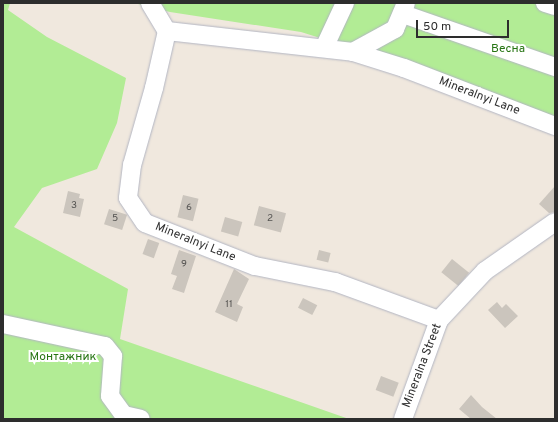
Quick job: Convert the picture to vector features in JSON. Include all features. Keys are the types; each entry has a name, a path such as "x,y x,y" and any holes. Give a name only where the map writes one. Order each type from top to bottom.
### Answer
{"street":[{"path":"150,3 167,31"},
{"path":"324,48 341,16 345,3"},
{"path":"545,3 555,6"},
{"path":"353,52 395,29 404,8 555,67"},
{"name":"Mineralnyi Lane","path":"439,320 335,282 255,266 145,223 128,198 132,165 154,88 167,31 353,52 404,68 555,126"},
{"name":"Mineralna Street","path":"403,419 439,320 485,271 555,222"},
{"path":"3,324 105,346 113,356 110,396 124,415 132,418"}],"green space":[{"name":"Монтажник","path":"3,3 10,3 8,10 47,37 126,78 117,123 97,169 42,188 14,227 128,289 120,339 349,419 3,419"},
{"name":"Весна","path":"134,3 555,3 555,121 470,85 301,32 170,12"}],"building":[{"path":"555,186 555,212 549,213 539,204"},
{"path":"68,191 80,194 79,198 84,199 80,217 63,213"},
{"path":"183,195 199,199 193,221 177,217"},
{"path":"259,206 286,213 281,233 254,225"},
{"path":"109,209 127,215 122,230 104,224"},
{"path":"225,217 242,222 238,236 221,231"},
{"path":"148,239 159,243 154,258 143,254"},
{"path":"179,250 196,256 184,293 172,289 177,276 171,274"},
{"path":"319,250 331,253 328,263 317,260"},
{"path":"452,259 469,273 458,286 441,272"},
{"path":"234,269 249,279 237,304 243,307 237,322 215,312"},
{"path":"303,298 317,305 312,315 298,308"},
{"path":"497,302 502,308 506,304 518,316 505,328 488,310"},
{"path":"381,376 399,383 393,397 376,390"},
{"path":"471,395 482,407 497,419 471,419 459,409"}]}
